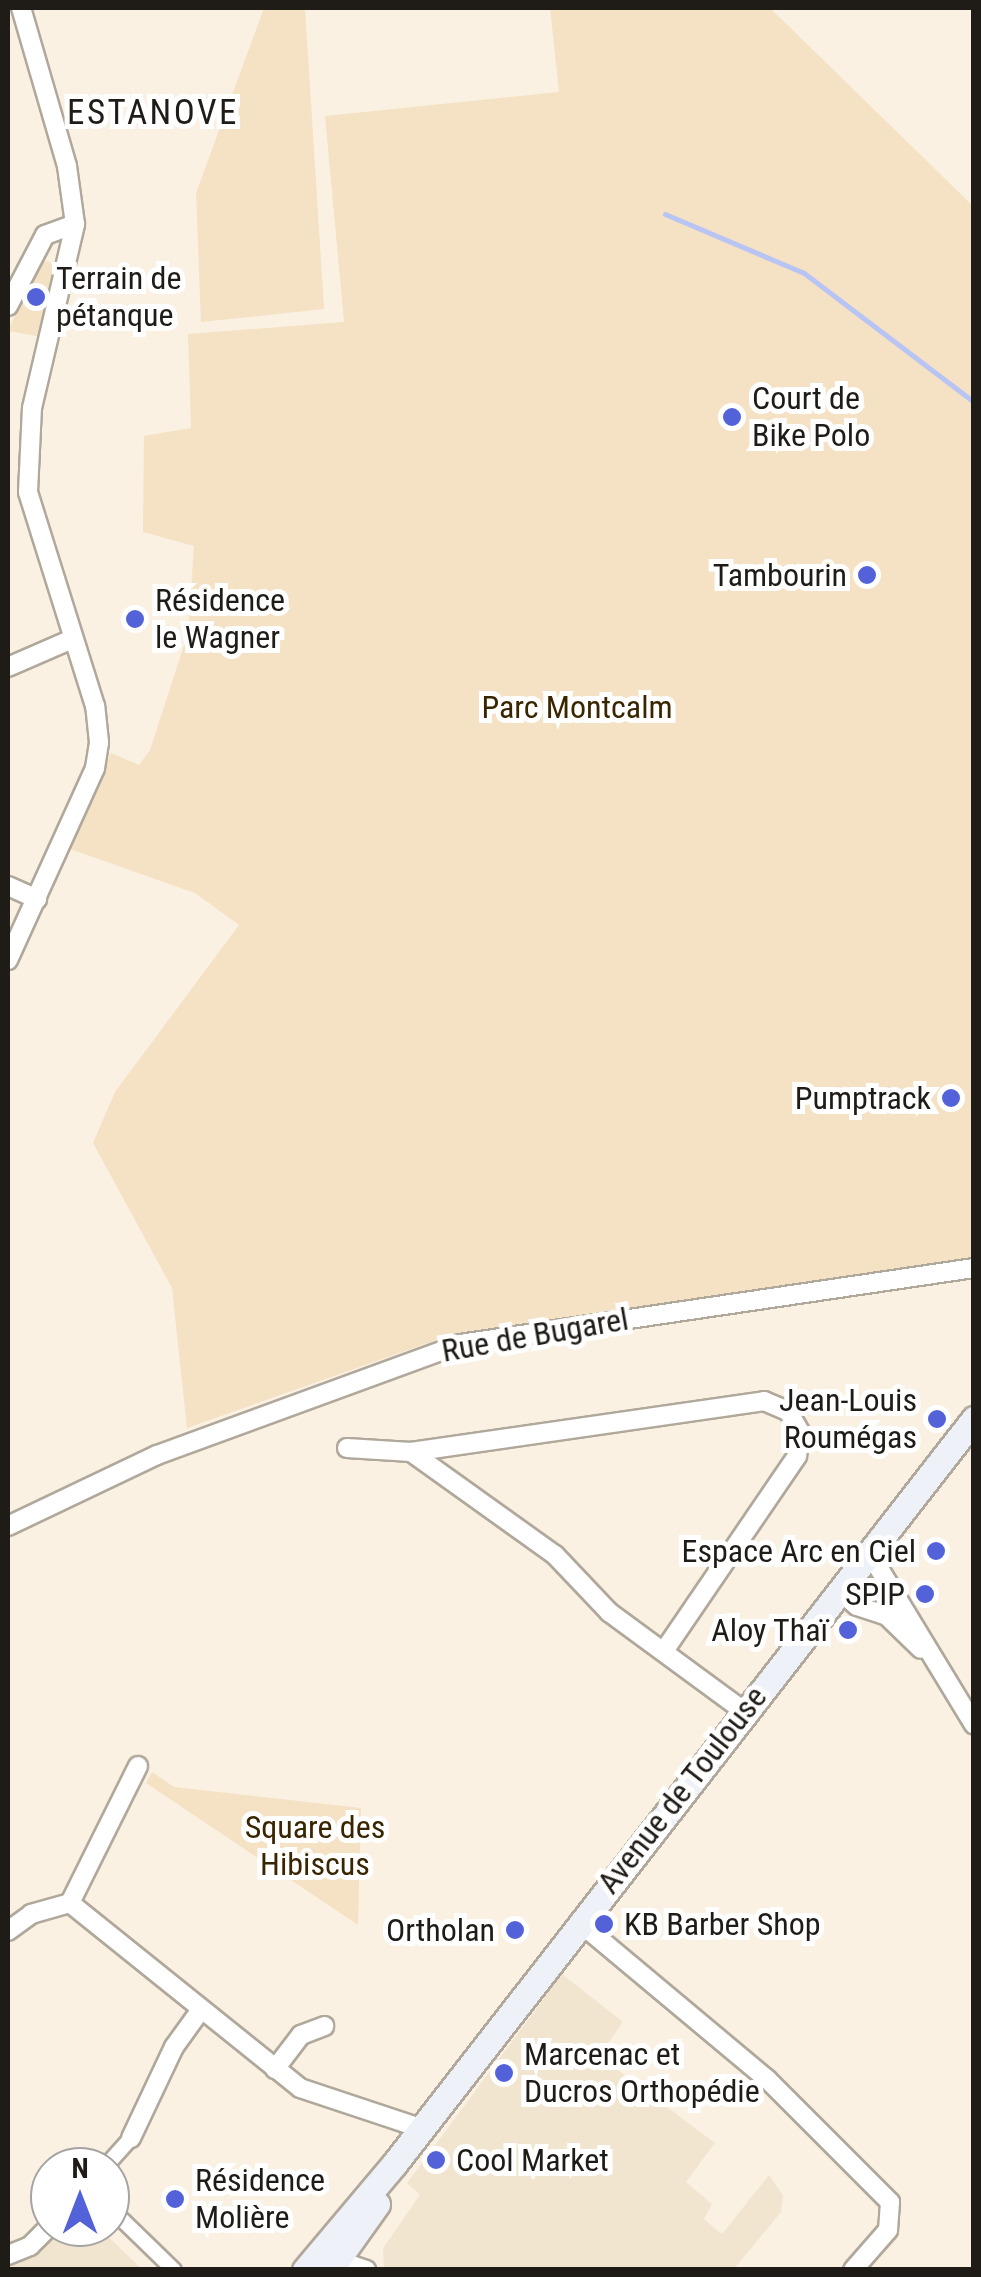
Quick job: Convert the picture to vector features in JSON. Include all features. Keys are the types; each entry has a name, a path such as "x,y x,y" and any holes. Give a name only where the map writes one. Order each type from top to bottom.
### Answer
{"main road":[{"name":"Avenue de Toulouse","path":"306,2270 395,2163 578,1922 974,1419"},
{"name":"Avenue de Toulouse","path":"334,2265 385,2191 395,2163"}],"street":[{"path":"8,960 94,768 98,742 96,706 70,640 34,523 26,461 32,408 71,262 75,224 67,166 19,42 21,8"},
{"path":"8,306 45,235 75,224"},
{"path":"8,667 70,640"},
{"path":"8,886 37,899"},
{"name":"Rue de Bugarel","path":"8,1526 157,1455 460,1344 974,1268"},
{"path":"347,1448 411,1452 773,1402 788,1412 800,1432 798,1456 664,1651"},
{"path":"411,1452 555,1555 608,1612 744,1711"},
{"path":"868,1552 974,1724"},
{"path":"840,1590 875,1612 929,1656"},
{"path":"875,1612 896,1592"},
{"path":"8,1931 31,1914 70,1903 138,1766"},
{"path":"70,1903 275,2070 322,2100 420,2128"},
{"path":"578,1922 767,2079 890,2202 888,2230 852,2270"},
{"path":"123,2147 131,2138 174,2047 200,2010"},
{"path":"275,2070 301,2035 324,2026"},
{"path":"130,2227 174,2270"},
{"path":"334,2265 366,2270"}],"shaded area":[{"path":"562,1974 623,2022 599,2056 715,2143 686,2182 712,2204 704,2219 722,2234 769,2175 783,2195 781,2212 734,2269 384,2269 383,2248 420,2195 407,2183"},
{"path":"8,2240 30,2242 30,2247 119,2247 142,2269 8,2269"}],"green space":[{"path":"264,8 305,8 324,309 201,322 196,193"},
{"name":"Parc Montcalm","path":"550,8 770,8 973,206 973,1258 456,1333 187,1428 172,1288 93,1143 115,1092 239,925 195,893 70,849 111,753 139,765 150,750 188,633 194,546 143,532 144,436 191,428 188,334 344,322 325,116 559,92"},
{"path":"48,261 57,269 37,336 8,331 38,263"},
{"name":"Square des Hibiscus","path":"152,1772 174,1787 361,1808 358,1925 146,1783"}],"waterway":[{"path":"665,214 804,273 974,402"}],"place":[{"name":"Terrain de pétanque","path":"36,297"},
{"name":"Court de Bike Polo","path":"732,417"},
{"name":"Tambourin","path":"867,575"},
{"name":"Résidence le Wagner","path":"135,619"},
{"name":"Pumptrack","path":"951,1098"},
{"name":"Jean-Louis Roumégas","path":"937,1419"},
{"name":"Espace Arc en Ciel","path":"936,1551"},
{"name":"SPIP","path":"925,1594"},
{"name":"Aloy Thaï","path":"848,1630"},
{"name":"KB Barber Shop","path":"604,1924"},
{"name":"Ortholan","path":"515,1930"},
{"name":"Marcenac et Ducros Orthopédie","path":"504,2073"},
{"name":"Cool Market","path":"436,2160"},
{"name":"Résidence Molière","path":"175,2199"}],"district":[{"name":"ESTANOVE","path":"153,113"}]}
